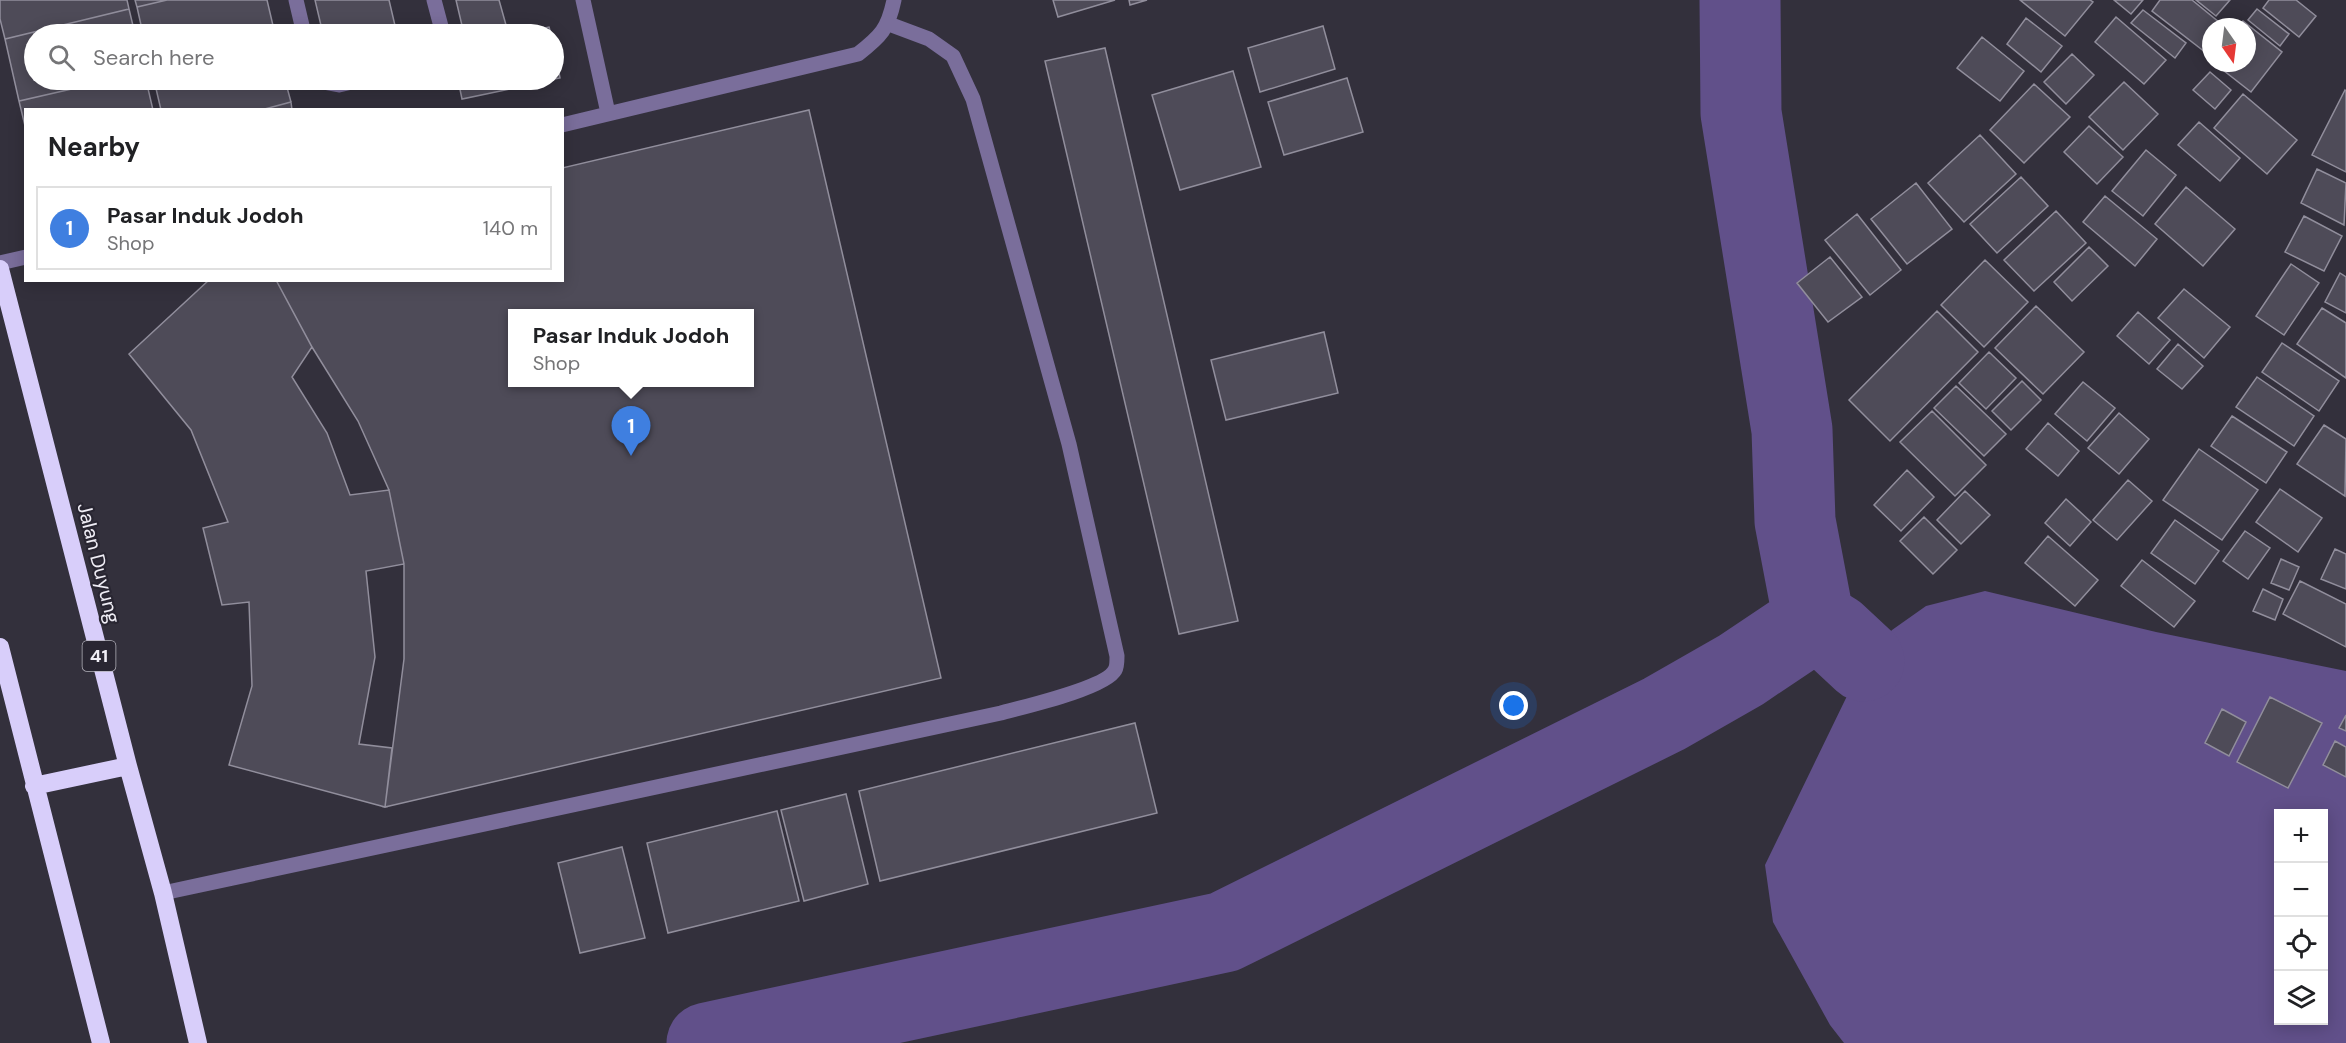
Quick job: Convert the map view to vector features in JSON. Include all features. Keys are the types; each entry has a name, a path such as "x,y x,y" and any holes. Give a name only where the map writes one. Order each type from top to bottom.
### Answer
{"highway":[{"name":"Jalan Duyung","path":"0,270 163,893 198,1043"},
{"path":"0,647 101,1043"},
{"path":"34,786 128,766"}],"lane":[{"path":"296,0 302,24"},
{"path":"434,0 440,24"},
{"path":"583,0 608,113"},
{"path":"564,124 858,54 889,24 894,0"},
{"path":"163,893 1001,713 1070,694 1107,679 1116,669 1117,656 1069,444 973,99 953,56 929,39 889,24"},
{"path":"0,263 24,257"}],"shaded area":[{"path":"1985,591 2156,632 2346,671 2346,1043 1844,1043 1830,1025 1773,922 1765,865 1864,661 1892,630 1926,606"}],"building":[{"path":"0,0 127,0 129,9 67,24 24,24 24,34 5,39 0,19"},
{"path":"135,0 167,0 137,7"},
{"path":"167,0 267,0 273,24 141,24 137,7"},
{"path":"315,0 389,0 395,24 321,24"},
{"path":"456,0 499,0 506,24 462,24"},
{"path":"1053,0 1115,0 1058,17"},
{"path":"1129,0 1147,0 1130,5"},
{"path":"2020,0 2090,0 2093,2 2065,36"},
{"path":"2114,0 2143,0 2131,14"},
{"path":"2160,0 2192,0 2214,18 2202,18 2202,50 2152,11"},
{"path":"2196,0 2230,0 2216,16"},
{"path":"2269,0 2296,0 2316,16 2299,37 2263,8"},
{"path":"129,9 133,24 67,24"},
{"path":"2257,9 2289,34 2280,46 2256,26 2256,18 2250,18"},
{"path":"2143,10 2186,43 2175,58 2131,23"},
{"path":"2116,17 2166,60 2144,84 2095,42"},
{"path":"2026,18 2062,46 2041,72 2007,44"},
{"path":"1323,26 1335,69 1260,92 1248,48"},
{"path":"2256,31 2282,52 2251,92 2225,72 2256,72"},
{"path":"24,34 24,90 67,90 19,101 5,39"},
{"path":"1982,37 2024,71 2000,101 1957,68"},
{"path":"1105,48 1238,621 1179,634 1045,61"},
{"path":"2072,54 2094,75 2066,104 2044,82"},
{"path":"1233,71 1261,167 1180,190 1152,95"},
{"path":"2210,72 2231,90 2215,109 2193,90"},
{"path":"1347,78 1363,132 1284,155 1268,102"},
{"path":"2124,82 2158,114 2123,150 2089,117"},
{"path":"2034,84 2070,117 2024,163 1990,130"},
{"path":"67,90 148,90 153,108 24,108 24,122 19,101"},
{"path":"156,90 288,90 291,102 268,108 161,108"},
{"path":"460,90 505,90 462,99"},
{"path":"2346,91 2346,172 2312,155"},
{"path":"2243,94 2297,140 2267,174 2214,128"},
{"path":"291,102 292,108 268,108"},
{"path":"809,110 941,678 385,807 404,659 404,564 389,490 358,421 312,347 277,282 564,282 564,168"},
{"path":"2199,122 2240,158 2220,181 2178,145"},
{"path":"2089,126 2123,157 2097,184 2064,152"},
{"path":"1980,135 2016,174 1964,222 1928,183"},
{"path":"2146,150 2176,175 2143,216 2112,191"},
{"path":"2317,169 2346,183 2344,225 2301,203"},
{"path":"2021,177 2048,206 1997,253 1970,224"},
{"path":"1916,183 1952,229 1907,264 1871,219"},
{"path":"2186,187 2235,229 2203,266 2155,224"},
{"path":"2105,196 2157,239 2135,266 2083,222"},
{"path":"2056,211 2086,243 2034,291 2004,260"},
{"path":"1857,214 1901,270 1870,295 1825,240"},
{"path":"2304,216 2342,236 2324,271 2285,252"},
{"path":"2089,247 2108,266 2072,301 2054,282"},
{"path":"1830,257 1862,297 1828,322 1797,283"},
{"path":"1985,260 2028,302 1984,347 1941,305"},
{"path":"2291,264 2319,283 2284,335 2256,316"},
{"path":"2340,273 2346,277 2346,313 2325,302"},
{"path":"207,282 277,282 312,347 292,377 327,433 350,495 389,490 404,564 366,571 375,657 359,744 392,748 385,807 229,765 252,686 249,602 222,605 203,528 228,522 191,430 129,354"},
{"path":"2184,289 2230,327 2204,358 2158,318"},
{"path":"2036,306 2084,352 2043,394 1995,348"},
{"path":"2322,308 2346,323 2346,378 2297,344"},
{"path":"1937,311 1978,352 1890,441 1849,400"},
{"path":"2138,312 2170,340 2149,364 2117,336"},
{"path":"1324,332 1338,393 1226,420 1211,360"},
{"path":"2282,343 2339,381 2319,411 2262,372"},
{"path":"2178,344 2203,366 2182,389 2157,369"},
{"path":"1989,352 2016,378 1986,409 1959,383"},
{"path":"2257,377 2314,416 2294,446 2236,407"},
{"path":"2022,381 2041,400 2011,430 1992,411"},
{"path":"2083,382 2115,408 2087,441 2055,414"},
{"path":"1956,386 2006,434 1984,456 1934,408"},
{"path":"1932,411 1986,465 1955,496 1900,442"},
{"path":"2119,413 2149,439 2119,474 2088,448"},
{"path":"2232,416 2287,452 2266,483 2211,446"},
{"path":"2048,423 2079,451 2058,476 2026,449"},
{"path":"2324,425 2346,439 2345,496 2297,464"},
{"path":"2199,449 2258,490 2222,540 2163,500"},
{"path":"1907,470 1934,497 1901,531 1874,505"},
{"path":"2128,480 2152,501 2117,540 2093,520"},
{"path":"2280,489 2322,518 2298,552 2256,522"},
{"path":"1965,491 1990,515 1961,544 1937,520"},
{"path":"2066,499 2091,522 2070,546 2045,523"},
{"path":"1924,517 1957,550 1933,574 1900,541"},
{"path":"2175,520 2219,551 2195,584 2151,553"},
{"path":"2245,531 2270,548 2248,579 2223,561"},
{"path":"2048,536 2098,580 2075,606 2025,563"},
{"path":"2335,549 2346,554 2346,589 2321,579"},
{"path":"2281,559 2299,567 2289,590 2271,583"},
{"path":"2142,560 2195,601 2174,627 2121,586"},
{"path":"2300,581 2346,604 2346,647 2283,614"},
{"path":"2263,589 2283,599 2275,620 2253,611"},
{"path":"2270,697 2322,723 2288,788 2237,762"},
{"path":"2222,709 2246,722 2229,756 2205,743"},
{"path":"2346,715 2346,731 2339,728"},
{"path":"1135,723 1157,813 880,881 859,791"},
{"path":"2335,741 2346,747 2346,777 2323,765"},
{"path":"846,794 868,884 804,901 781,810"},
{"path":"777,811 799,901 668,933 647,843"},
{"path":"622,847 645,938 580,953 558,863"}],"waterway":[{"path":"1740,0 1741,113 1792,430 1795,521 1814,621"},
{"path":"707,1043 1224,932 1664,714 1741,670 1814,621 1835,634 1864,661"}],"place":[{"name":"Pasar Induk Jodoh","path":"631,456"}]}
